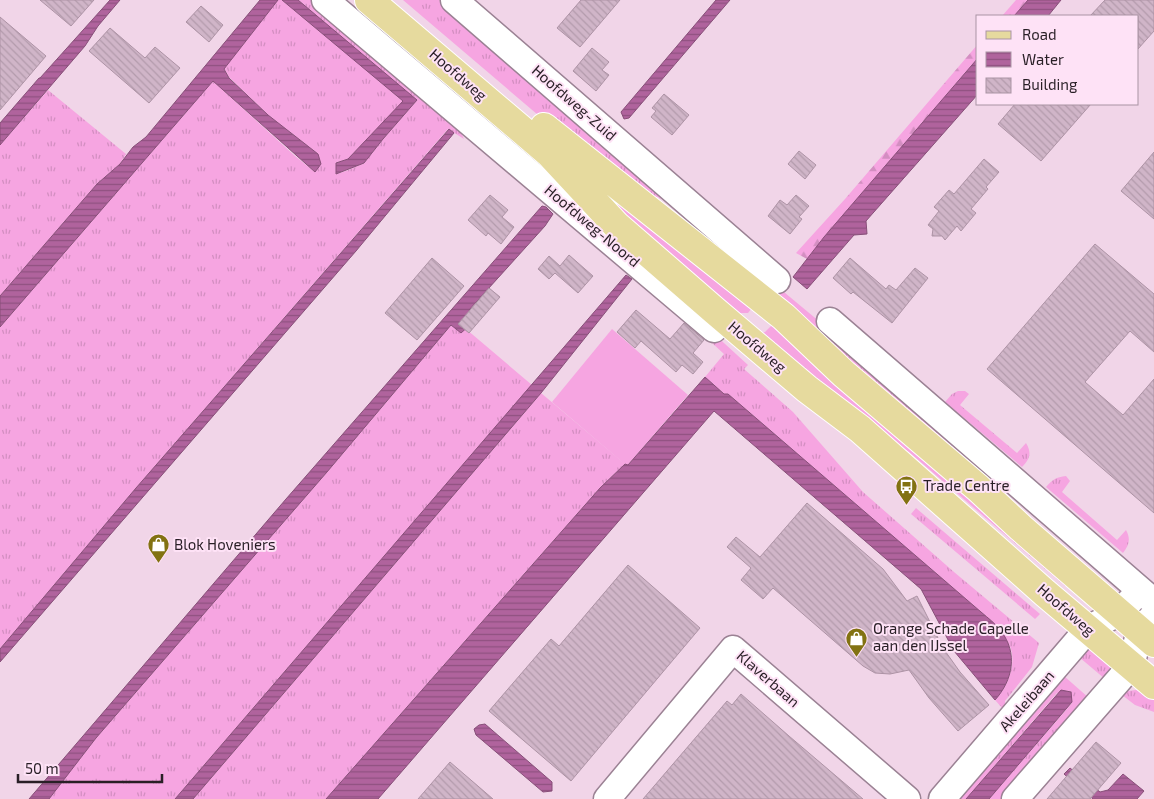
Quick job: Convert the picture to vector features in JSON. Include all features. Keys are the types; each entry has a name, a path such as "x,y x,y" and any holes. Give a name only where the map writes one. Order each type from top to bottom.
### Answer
{"main road":[{"name":"Hoofdweg","path":"370,0 550,154 616,225 715,320 860,429 1154,685"},
{"name":"Hoofdweg","path":"396,0 534,119 692,245 770,291 784,318 844,374 1120,612 1149,629"},
{"path":"715,320 732,312 744,322 752,324 759,321 764,312 770,291"}],"street":[{"name":"Hoofdweg-Noord","path":"324,0 465,119 715,320"},
{"name":"Hoofdweg-Zuid","path":"454,0 693,206 770,291"},
{"path":"462,79 465,119 501,113"},
{"path":"651,213 693,206 692,245"},
{"path":"830,321 1147,596 1120,612"},
{"name":"Akeleibaan","path":"942,799 1088,629 1120,612"},
{"path":"1015,799 1132,666 1149,629"},
{"name":"Klaverbaan","path":"606,799 733,648 907,799"}],"green space":[{"path":"278,0 282,0 404,101 348,159 336,163 336,174 364,163 417,100 298,0 314,0 455,120 464,139 448,129 136,488 0,649 0,327 213,81 315,172 318,154 268,115 229,77 224,68"},
{"path":"387,0 752,308 748,313 740,313 637,227"},
{"path":"403,0 441,0 662,189 663,196 660,199 658,197 651,197 551,126"},
{"path":"1016,0 1028,0 1015,15 1003,15"},
{"path":"976,46 976,60 807,259 796,253"},
{"path":"48,90 126,154 120,164 97,184 0,296 0,145"},
{"path":"737,253 826,327 977,463 970,472 787,314"},
{"path":"773,324 1069,582 1065,586 909,452 871,430 759,334 765,332"},
{"path":"451,325 466,329 532,385 175,799 49,799 96,738 327,472"},
{"path":"612,329 688,395 627,466 552,402"},
{"path":"712,332 748,365 744,369 793,412 863,492 1039,643 1032,667 1005,701 1003,709 995,700 1007,683 1011,670 1012,656 1009,645 981,612 728,394 724,394 705,377 724,354 711,342 714,339"},
{"path":"958,391 965,391 969,394 960,405 1017,453 1026,443 1029,456 1022,467 945,402 952,394"},
{"path":"541,393 625,464 600,488 326,799 193,799"},
{"path":"1066,476 1070,481 1062,492 1117,540 1126,530 1129,542 1123,553 1046,487 1054,479"},
{"path":"916,508 1040,614 1035,619 911,514"},
{"path":"1090,645 1116,667 1105,679 1079,657"},
{"path":"1064,676 1089,698 1002,799 989,799 1072,703 1057,693 966,799 951,799"},
{"path":"1136,690 1154,700 1154,712 1135,705 1122,695 1122,693"}],"water":[{"path":"110,0 120,0 98,26 85,46 0,145 0,123"},
{"path":"260,0 278,0 224,69 229,78 268,115 318,154 321,164 315,172 213,81 0,327 0,296 97,184 120,164 133,147 146,137"},
{"path":"282,0 298,0 417,100 364,163 336,174 336,163 348,159 403,101"},
{"path":"716,0 730,0 629,118 624,119 621,112"},
{"path":"1028,0 1061,0 1049,15 1015,15"},
{"path":"976,60 976,96 866,221 867,234 854,235 807,289 793,277 824,237"},
{"path":"449,129 454,133 356,251 0,662 0,649 136,488"},
{"path":"542,206 546,207 553,214 545,226 469,310 479,321 470,325 461,333 451,325 327,472 96,738 49,799 29,799 286,499"},
{"path":"626,275 632,279 541,393 193,799 175,799"},
{"path":"705,377 724,394 728,394 997,626 1010,648 1011,666 1006,684 995,700 954,651 921,589 714,411 378,799 326,799 600,488 625,464 628,465"},
{"path":"1061,690 1071,692 1072,702 989,799 966,799"},
{"path":"485,724 552,782 552,791 543,792 476,735 474,729 479,725"},
{"path":"1070,768 1100,792 1108,790 1123,774 1144,791 1137,799 1093,799 1064,774"}],"building":[{"path":"40,0 94,0 71,26"},
{"path":"581,0 620,0 580,47 557,28"},
{"path":"1105,0 1154,0 1154,31 1139,48 1139,15 1091,15"},
{"path":"201,6 223,25 209,42 186,22"},
{"path":"0,17 46,56 0,110"},
{"path":"110,28 145,58 155,47 180,68 149,103 89,51"},
{"path":"592,48 609,62 602,70 609,75 596,91 573,71"},
{"path":"664,94 689,115 672,135 651,117 656,111 652,108"},
{"path":"1014,105 1090,105 1041,161 998,124"},
{"path":"799,151 816,165 805,179 788,164"},
{"path":"1154,152 1154,219 1121,191"},
{"path":"984,159 999,172 971,209 976,213 961,231 957,226 945,240 942,236 932,236 933,229 928,225 939,211 934,207 949,190 954,194"},
{"path":"490,195 508,210 502,217 514,227 501,244 488,233 486,236 468,220"},
{"path":"796,195 809,206 799,217 802,219 790,234 768,216 780,200 787,205"},
{"path":"1095,244 1154,294 1154,352 1130,331 1085,382 1123,415 1154,379 1154,513 987,369"},
{"path":"569,255 593,276 578,293 555,273 549,279 538,269 549,256 560,266"},
{"path":"432,258 464,286 417,340 385,313"},
{"path":"850,258 886,289 889,285 896,290 915,268 928,278 892,323 853,292 851,294 833,278"},
{"path":"489,288 500,297 469,333 458,324"},
{"path":"636,310 670,339 684,323 704,340 693,353 703,362 693,374 682,365 676,372 641,341 635,348 617,332"},
{"path":"807,503 883,569 907,601 917,596 943,648 960,672 989,705 958,731 929,698 909,670 890,674 875,673 863,666 773,588 763,599 741,580 751,568 727,547 736,537 760,557"},
{"path":"628,565 700,628 571,781 489,711 551,639 559,646"},
{"path":"741,694 863,799 643,799 727,701 732,705"},
{"path":"1096,742 1121,763 1090,799 1047,799"},
{"path":"450,762 493,799 418,799"}],"place":[{"name":"Trade Centre","path":"907,505"},
{"name":"Blok Hoveniers","path":"158,564"},
{"name":"Orange Schade Capelle aan den IJssel","path":"857,657"}]}
